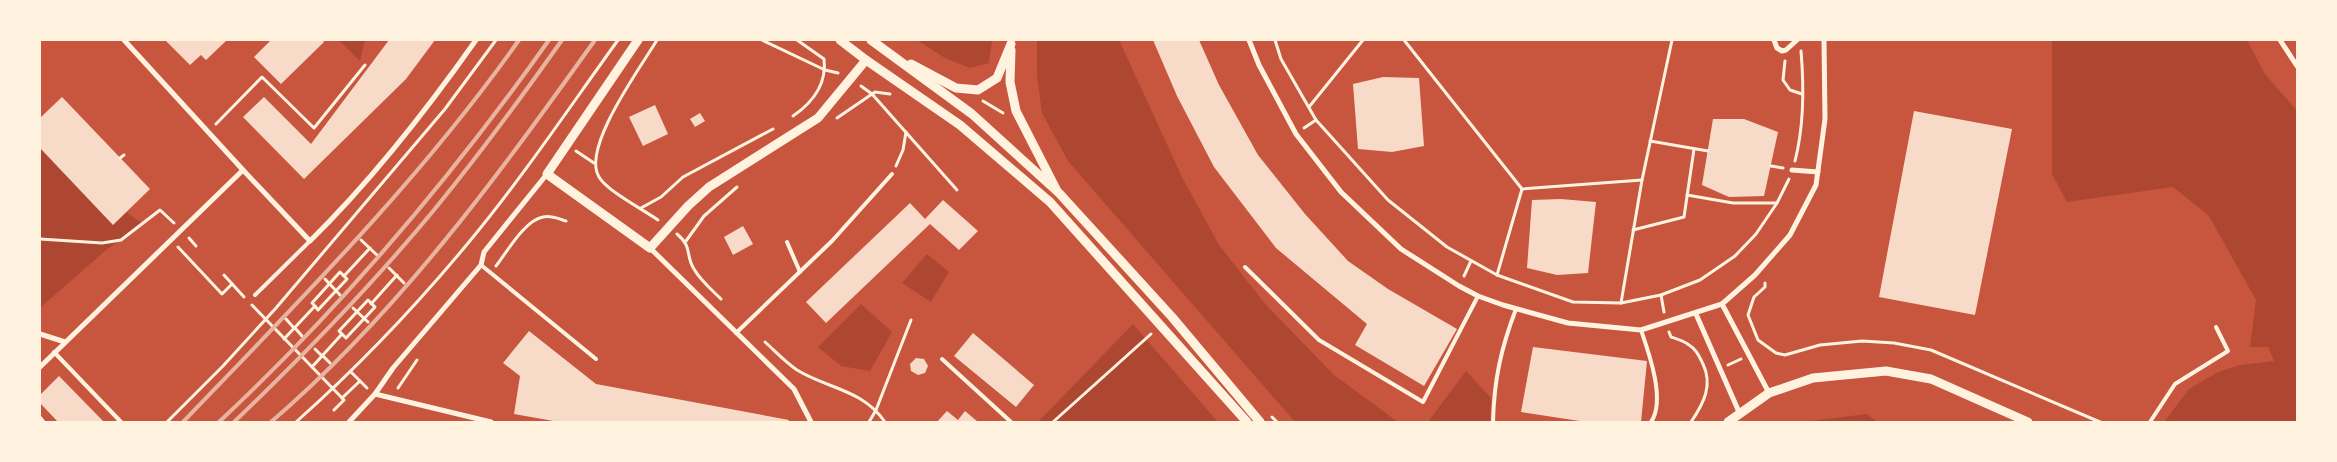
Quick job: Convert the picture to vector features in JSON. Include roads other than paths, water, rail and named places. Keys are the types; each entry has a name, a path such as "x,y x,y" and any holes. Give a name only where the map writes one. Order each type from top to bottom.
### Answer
{"street":[{"path":"124,40 310,241 353,199 382,165 440,91 476,40"},
{"path":"349,422 375,394 393,368 481,265 484,252 546,174 638,40"},
{"path":"840,40 960,125 1050,202 1247,422"},
{"path":"871,40 972,114 1059,194 1172,317 1260,422"},
{"path":"1249,40 1259,65 1296,134 1341,192 1401,249 1478,296 1516,309 1568,323 1641,330 1667,324 1722,304 1755,275 1790,235 1816,185 1825,119 1824,40"},
{"path":"1774,40 1777,48 1786,50 1797,40"},
{"path":"2280,40 2297,66"},
{"path":"881,48 956,88 978,90 997,78 1010,42"},
{"path":"1010,42 1010,82 1016,111 1059,194"},
{"path":"650,248 688,206 709,187 818,118 866,60"},
{"path":"40,367 243,170"},
{"path":"1792,170 1818,172"},
{"path":"546,174 650,248 794,389 811,422"},
{"path":"1722,304 1769,393"},
{"path":"1696,314 1739,412"},
{"path":"40,334 65,342"},
{"path":"1728,422 1739,412 1769,393 1813,378 1886,371 1931,379 2028,422"},
{"path":"375,394 382,398 491,422"}],"lane":[{"path":"736,333 832,241 892,174"},
{"path":"255,294 310,241"},
{"path":"787,242 800,272"},
{"path":"481,265 596,359"},
{"path":"1244,267 1319,340 1424,402 1478,296"},
{"path":"1493,422 1494,385 1499,360 1516,309"},
{"path":"2150,422 2175,384 2228,351 2216,327"},
{"path":"1641,330 1648,349 1657,392 1651,422"},
{"path":"54,352 121,422"},
{"path":"942,359 1011,422"}],"railway":[{"path":"183,422 315,284 400,190 442,141 519,40"},
{"path":"219,422 309,333 394,239 474,142 549,40"},
{"path":"234,422 337,319 410,238 451,189 562,40"},
{"path":"271,422 318,380 404,289 483,192 595,40"}]}
